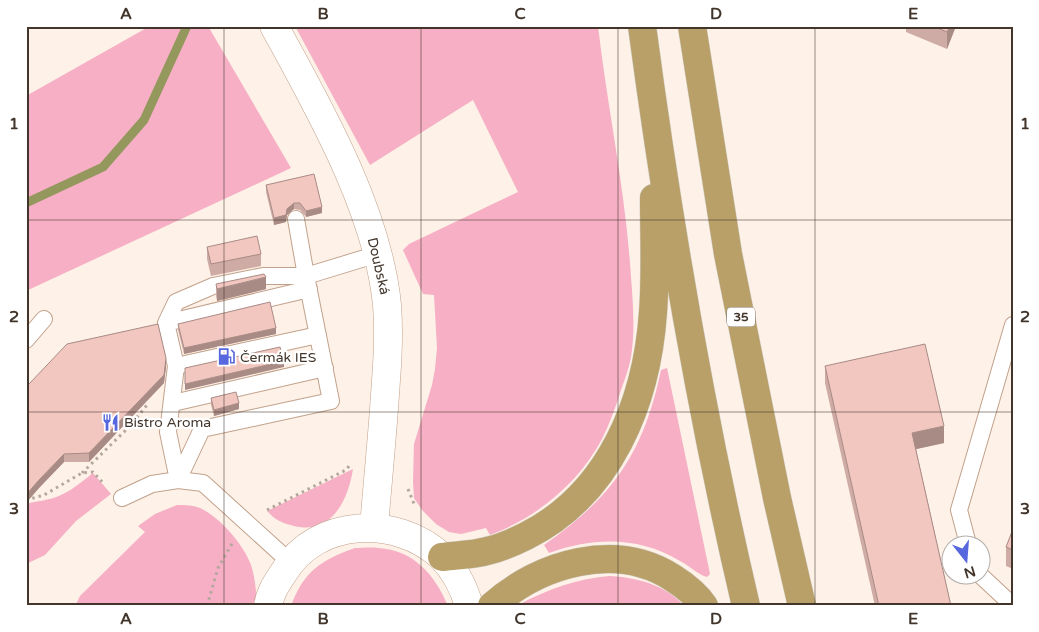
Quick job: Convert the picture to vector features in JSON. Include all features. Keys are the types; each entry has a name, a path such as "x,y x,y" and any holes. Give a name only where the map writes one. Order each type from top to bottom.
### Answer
{"highway":[{"path":"642,26 655,124 679,270 723,510 746,606"},
{"name":"35","path":"692,26 728,254 777,498 802,606"},
{"path":"442,557 487,552 541,529 568,509 596,480 614,454 634,409 647,355 653,312 655,124"},
{"path":"492,606 517,587 544,573 589,560 614,558 631,560 664,572 684,585 704,606"}],"street":[{"name":"Doubská","path":"274,26 316,101 369,224 378,254 387,306 388,337 384,417 374,527"},
{"path":"268,606 270,594 290,562 309,545 331,534 356,528 374,527 405,534 427,545 442,557 459,581 468,606"}],"lane":[{"path":"178,480 202,429 331,401 296,220"},
{"path":"166,324 308,283 378,254"},
{"path":"178,480 168,432 176,366 166,324 176,302 213,286 263,276 308,283"},
{"path":"26,340 44,319"},
{"path":"965,534 959,510 1013,325"},
{"path":"176,366 318,335"},
{"path":"172,402 324,368"},
{"path":"122,498 152,484 178,480 203,483 290,562"},
{"path":"990,584 1008,600 1013,602"}],"path":[{"path":"26,500 44,495 82,473 129,427 151,400"},
{"path":"207,606 218,568 244,522 346,470 353,458 379,461"},
{"path":"82,473 93,472"}],"shaded area":[{"path":"150,26 208,26 291,168 26,291 26,96"},
{"path":"295,26 598,26 627,233 633,322 630,361 605,433 581,470 569,484 540,509 507,528 490,535 486,528 461,534 449,532 436,524 422,510 414,498 414,444 432,385 437,348 434,295 423,294 403,250 409,244 518,192 473,100 370,165"},
{"path":"667,368 710,574 707,577 703,576 684,563 664,553 632,543 599,542 582,544 549,553 544,545 589,509 622,470 635,449 645,425 661,370"},
{"path":"353,469 347,493 336,513 318,525 307,527 290,525 276,519 267,511"},
{"path":"93,473 111,494 76,521 45,555 26,564 26,505 65,493"},
{"path":"177,505 194,506 208,512 230,532 248,557 254,579 256,606 75,606 80,596 145,532 138,526 155,514"},
{"path":"355,548 391,550 413,559 422,566 437,584 448,606 291,606 302,584 315,568 332,557"},
{"path":"609,576 640,580 660,588 684,606 521,606 520,604 563,586"}],"building":[{"path":"933,26 950,26 947,32"},
{"path":"314,174 322,207 306,211 300,203 294,203 287,209 286,215 274,218 266,185"},
{"path":"257,236 261,254 211,264 207,247"},
{"path":"264,274 266,277 217,289 216,284"},
{"path":"270,302 276,328 184,348 178,324"},
{"path":"158,324 166,358 164,375 89,453 64,454 26,495 26,383 29,384 67,344"},
{"path":"925,344 944,426 912,433 942,566 942,584 946,584 951,606 879,606 825,366"},
{"path":"280,347 284,361 185,384 185,368"},
{"path":"236,392 239,403 214,410 211,398"},
{"path":"1013,529 1013,550 1006,547"}],"waterway":[{"path":"26,203 103,167 144,120 187,26"}],"place":[{"name":"Čermák IES","path":"226,357"},
{"name":"Bistro Aroma","path":"110,422"}]}
